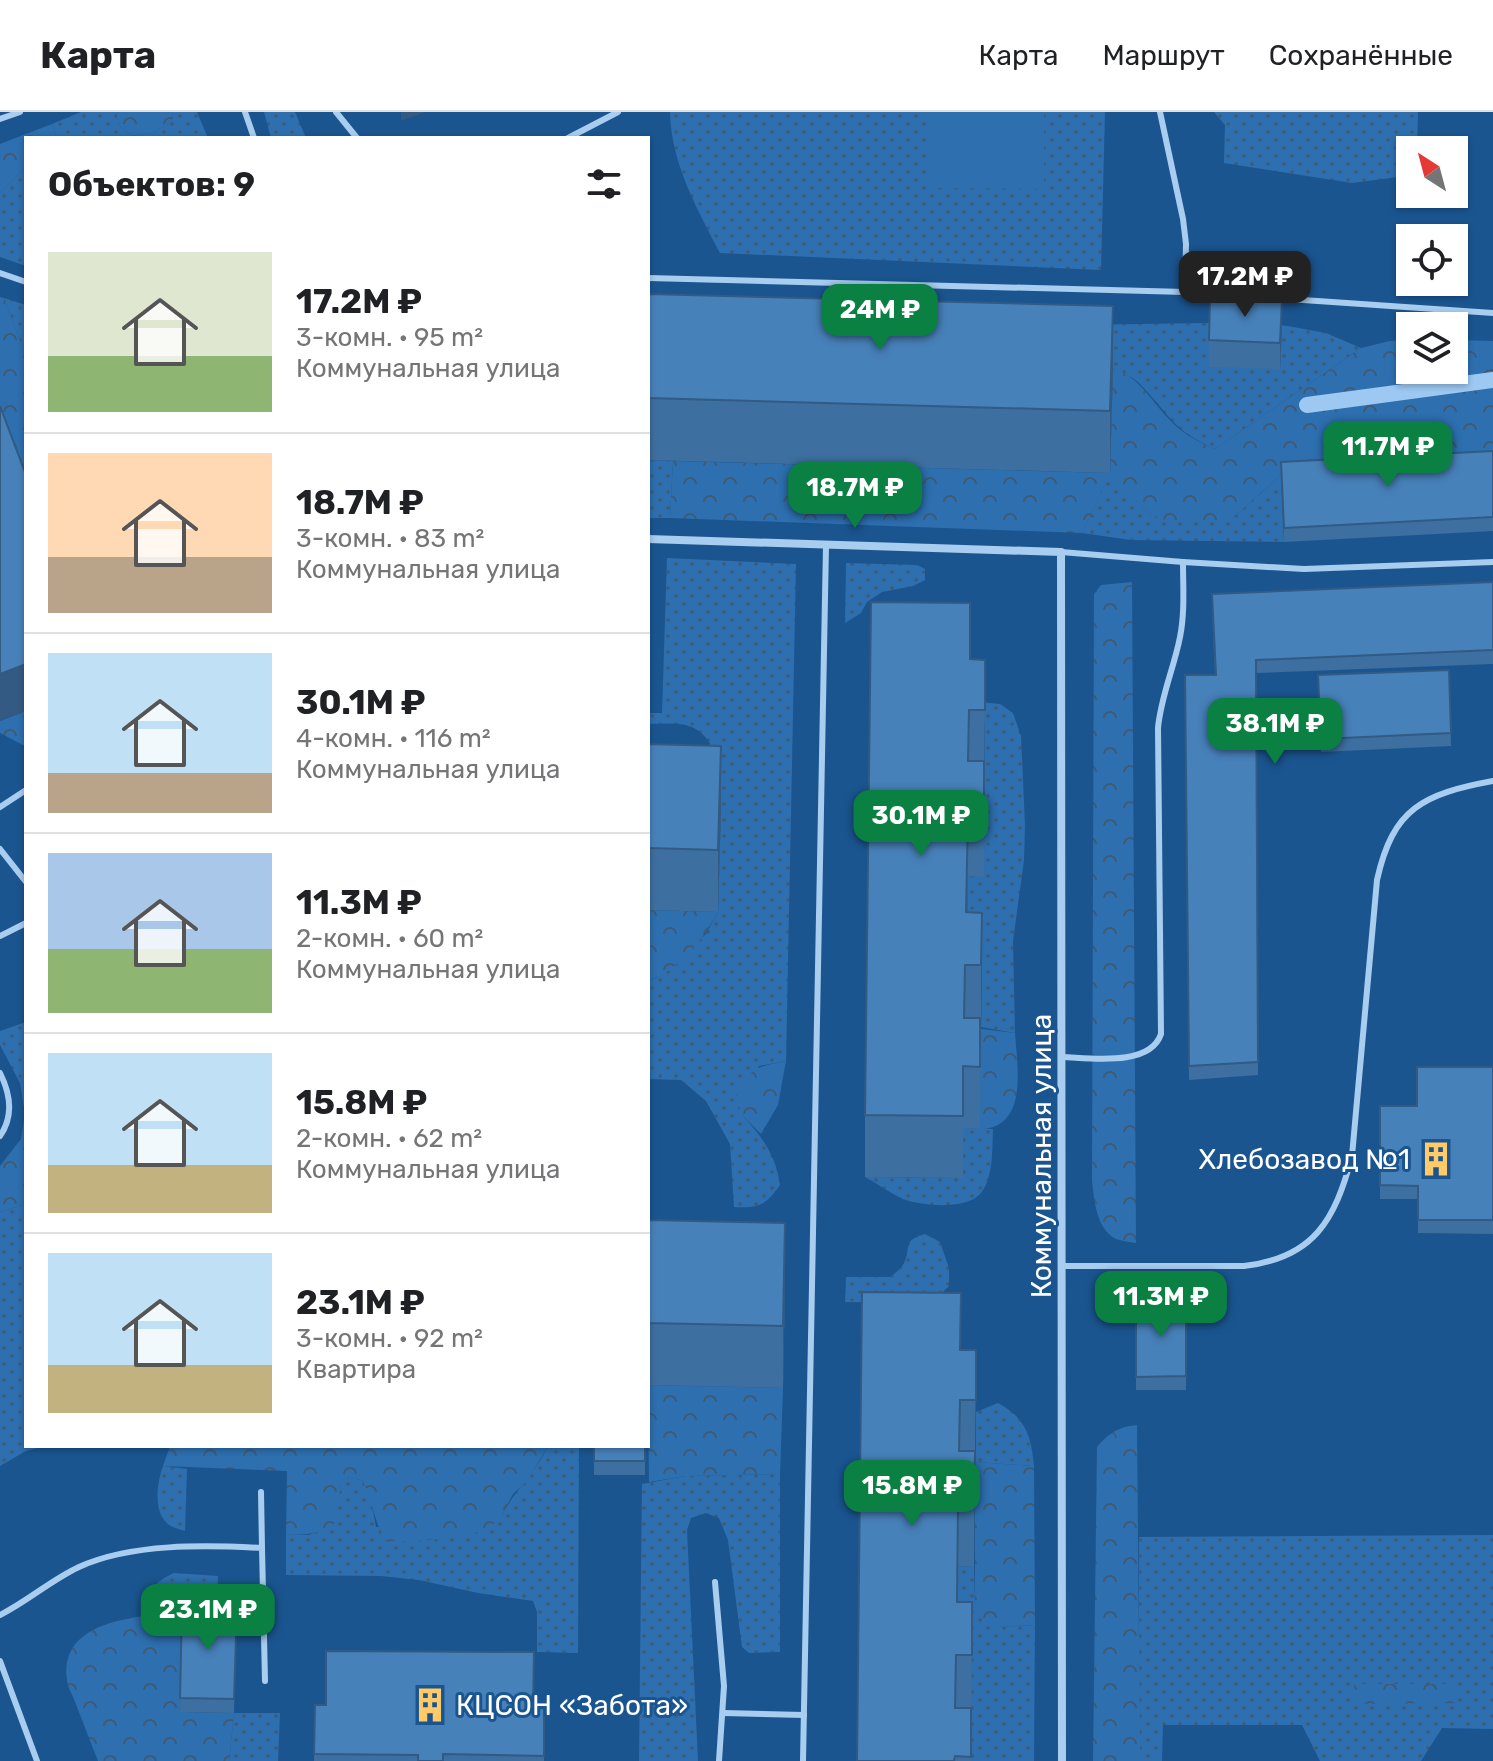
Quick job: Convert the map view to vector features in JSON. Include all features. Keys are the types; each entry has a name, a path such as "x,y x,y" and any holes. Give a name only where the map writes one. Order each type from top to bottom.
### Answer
{"street":[{"path":"650,539 1061,552"},
{"name":"Коммунальная улица","path":"1061,552 1062,1761"}],"lane":[{"path":"0,119 20,112"},
{"path":"245,112 253,136"},
{"path":"336,112 355,136"},
{"path":"572,136 618,112"},
{"path":"1160,112 1183,219 1185,292"},
{"path":"0,273 24,281"},
{"path":"650,278 1185,292 1493,313"},
{"path":"803,1761 826,545"},
{"path":"1061,552 1304,569 1493,562"},
{"path":"1063,1057 1134,1056 1148,1052 1157,1045 1161,1034 1158,728 1160,702 1183,618 1183,562"},
{"path":"1063,1266 1244,1266 1269,1263 1304,1245 1321,1228 1333,1212 1344,1188 1352,1156 1377,880 1383,853 1392,832 1405,815 1425,801 1453,790 1493,781"},
{"path":"0,807 24,791"},
{"path":"0,849 24,879"},
{"path":"0,936 24,924"},
{"path":"0,1073 8,1092 9,1111 0,1136"},
{"path":"261,1492 265,1681"},
{"path":"0,1615 80,1566 102,1559 132,1552 184,1547 262,1548"},
{"path":"715,1582 724,1686 719,1761"},
{"path":"0,1661 37,1761"},
{"path":"723,1713 804,1715"}],"green space":[{"path":"81,112 116,112 119,125 131,136 56,136 52,124"},
{"path":"116,112 173,112 172,121 153,133 131,136 119,125"},
{"path":"173,112 197,112 207,136 131,136 153,133 172,121"},
{"path":"264,112 295,112 305,136 270,136"},
{"path":"670,112 1105,112 1101,270 720,253 680,167 671,131"},
{"path":"926,112 1044,112 1044,189 926,188"},
{"path":"1214,112 1418,112 1417,136 1396,136 1396,177 1352,183 1224,163 1225,125"},
{"path":"52,124 56,136 24,136 24,169 0,193 0,144"},
{"path":"24,169 24,265 0,257 0,193"},
{"path":"0,297 4,298 24,351 24,518 0,453"},
{"path":"4,298 24,304 24,351"},
{"path":"1210,323 1280,369 1282,325 1326,333 1361,348 1215,449 1180,428 1140,384 1101,359 1068,325"},
{"path":"1468,340 1493,341 1493,465 1281,475 1236,515 1213,521 1171,522 1151,515 1110,474 1082,533 670,518 673,461 1110,473 1113,368 1137,383 1178,428 1215,449 1361,348 1396,341 1396,384 1468,384"},
{"path":"650,460 673,461 670,518 650,518"},
{"path":"1110,473 1151,515 1236,515 1281,475 1284,542 1131,540 1082,533"},
{"path":"667,558 796,564 786,1061 759,1066 742,1115 767,1147 780,1185 761,1204 750,1207 734,1207 730,1144 706,1101 681,1080 650,1079 650,980 706,934 718,912 721,808 704,775 710,743 690,726 650,724 650,713 662,713"},
{"path":"846,563 917,565 925,569 925,580 913,586 882,592 867,602 861,613 845,623"},
{"path":"1132,582 1136,1243 1116,1239 1104,1228 1097,1213 1092,1180 1094,594 1101,585"},
{"path":"969,701 1000,704 1013,713 1021,736 1025,825 1024,860 1013,941 1015,1033 981,1027 982,975 966,974 968,876 984,876 984,823 969,771 985,771 985,722"},
{"path":"24,712 24,745 0,733 0,721"},
{"path":"650,910 718,912 689,952 650,980"},
{"path":"24,1023 24,1108 20,1083 0,1045 0,1031"},
{"path":"965,1027 1015,1033 1017,1093 1006,1118 996,1126 980,1129 980,1080"},
{"path":"786,1061 778,1105 761,1134 742,1115 736,1096 755,1070"},
{"path":"24,1120 24,1205 0,1212 0,1166 21,1139"},
{"path":"963,1128 993,1129 991,1163 985,1188 965,1203 932,1205 911,1201 898,1197 865,1177 963,1178"},
{"path":"24,1205 24,1448 37,1448 0,1466 0,1212"},
{"path":"925,1234 940,1242 949,1268 949,1286 936,1299 919,1303 845,1302 846,1277 890,1277 903,1265 910,1242"},
{"path":"650,1385 783,1388 780,1474 686,1476 649,1482"},
{"path":"998,1403 1015,1415 1025,1429 1034,1466 976,1462 976,1412"},
{"path":"1137,1425 1140,1761 1093,1761 1097,1447 1114,1432"},
{"path":"169,1448 547,1448 527,1481 513,1494 502,1515 490,1527 468,1536 419,1541 387,1541 362,1480 349,1478 341,1485 334,1524 311,1534 286,1534 287,1471 163,1466"},
{"path":"547,1448 579,1448 578,1653 537,1652 537,1612 533,1601 381,1576 286,1575 286,1534 309,1535 333,1524 341,1484 349,1478 362,1480 370,1495 376,1527 502,1515"},
{"path":"960,1461 1034,1466 1035,1625 998,1627 983,1621 975,1607 975,1513"},
{"path":"163,1466 187,1469 185,1531 169,1525 160,1511 158,1488"},
{"path":"780,1474 780,1652 749,1653 742,1647 728,1540 719,1518 706,1513 691,1518 687,1530 698,1761 639,1761 642,1484 686,1476"},
{"path":"1493,1535 1493,1729 1442,1728 1421,1761 1320,1761 1302,1725 1163,1725 1162,1761 1139,1761 1139,1537"},
{"path":"958,1566 974,1567 975,1607 998,1627 1035,1625 1034,1761 955,1761"},
{"path":"174,1573 218,1576 216,1619 144,1616 152,1590"},
{"path":"144,1616 182,1618 181,1712 234,1713 229,1761 98,1761 68,1685 67,1663 79,1640 90,1632 116,1621"},
{"path":"1354,1684 1457,1684 1457,1703 1354,1704"},
{"path":"234,1713 280,1713 278,1761 229,1761"}],"building":[{"path":"650,294 1113,306 1110,411 650,398"},
{"path":"1210,296 1282,299 1280,343 1209,340"},
{"path":"0,406 24,470 24,665 0,674"},
{"path":"1493,451 1493,517 1284,528 1281,462"},
{"path":"1493,582 1493,650 1256,660 1258,1062 1189,1066 1185,675 1216,675 1212,594"},
{"path":"871,602 970,603 970,659 985,660 985,710 969,710 968,761 984,761 984,815 968,814 966,912 982,913 981,965 965,965 964,1018 980,1018 980,1067 963,1066 963,1116 865,1115"},
{"path":"1449,670 1451,733 1321,739 1318,675"},
{"path":"650,744 721,746 718,850 650,848"},
{"name":"Хлебозавод №1","path":"1417,1067 1493,1067 1493,1220 1418,1220 1418,1186 1380,1185 1380,1106 1417,1106"},
{"path":"650,1220 785,1223 783,1326 650,1323"},
{"path":"862,1292 961,1293 960,1350 976,1350 976,1400 960,1400 959,1451 975,1451 974,1505 958,1504 957,1602 972,1602 972,1655 956,1655 955,1708 971,1708 971,1757 955,1756 954,1761 857,1761"},
{"path":"1136,1301 1186,1301 1186,1376 1136,1377"},
{"path":"594,1448 645,1448 645,1461 594,1461"},
{"path":"182,1604 237,1606 234,1699 180,1698"},
{"name":"КЦСОН «Забота»","path":"326,1651 534,1652 533,1709 544,1708 544,1756 443,1754 443,1761 418,1761 418,1755 314,1754 315,1705 326,1705"}],"waterway":[{"path":"1307,405 1493,380"}],"place":[{"name":"Хлебозавод №1","path":"1436,1159"},
{"name":"КЦСОН «Забота»","path":"430,1705"}]}
